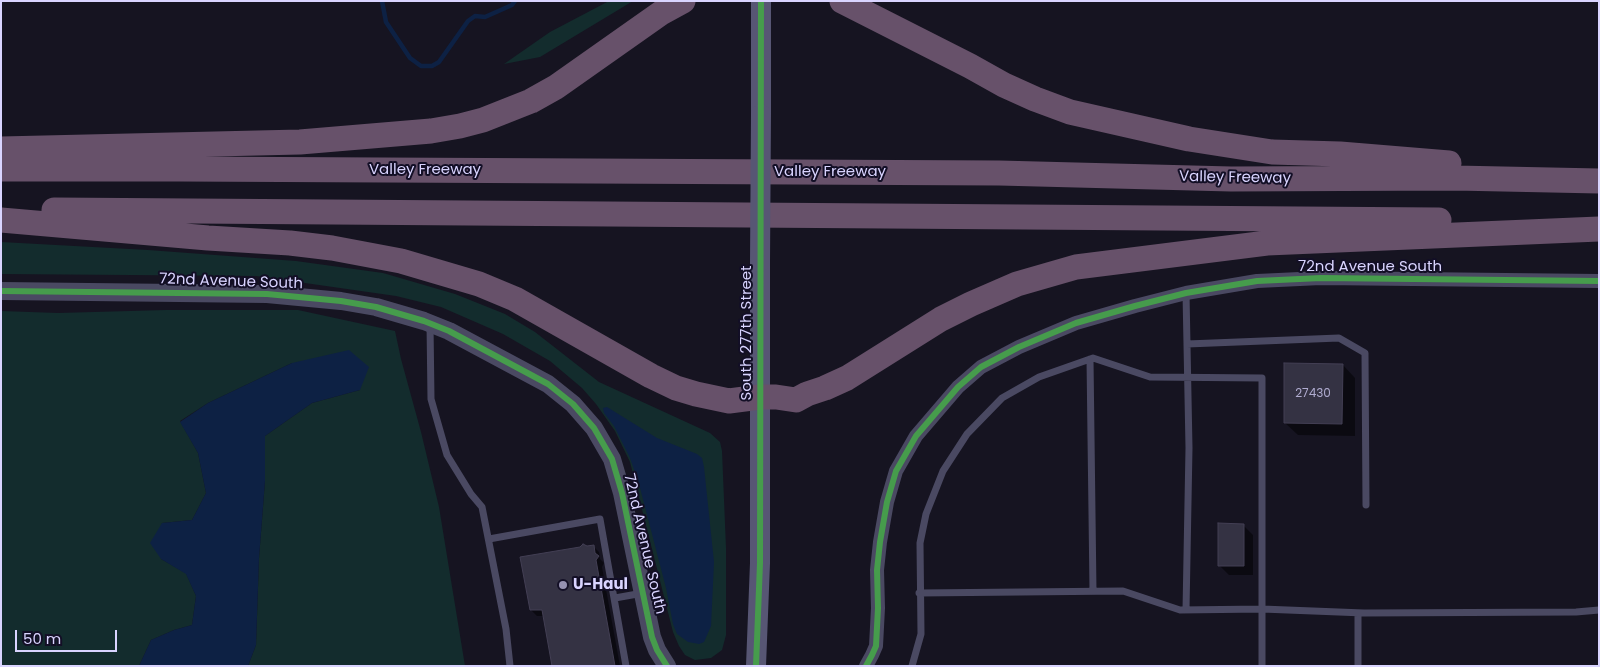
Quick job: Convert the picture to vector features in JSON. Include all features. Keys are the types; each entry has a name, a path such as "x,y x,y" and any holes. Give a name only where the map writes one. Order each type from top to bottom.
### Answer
{"highway":[{"path":"1,149 300,142 431,131 460,126 483,120 531,101 556,87 661,12 683,1"},
{"path":"842,1 1004,85 1035,99 1070,112 1189,139 1272,152 1340,154 1599,171"},
{"name":"Valley Freeway","path":"1,169 999,173 1231,179 1455,178 1599,181"},
{"path":"1,210 1599,221"},
{"path":"1,220 208,238 290,243 332,248 401,261 479,284 515,299 676,388 729,401 760,397 796,400 847,378 941,319 970,304 1017,284 1076,267 1267,243 1599,229"}],"main road":[{"name":"South 277th Street","path":"756,666 760,563 761,1"}],"street":[{"name":"72nd Avenue South","path":"866,666 876,641 880,542 896,471 916,436 958,387 981,367 1019,346 1076,322 1186,293 1257,282 1321,278 1599,281"},
{"name":"72nd Avenue South","path":"1,291 267,294 305,297 376,307 449,331 548,384 573,404 594,428 612,459 620,485 652,637 657,650 667,666"}],"lane":[{"path":"1186,293 1189,448 1186,610"},
{"path":"430,324 431,399 447,455 471,494 482,507 506,629 510,666"},
{"path":"1187,344 1339,338 1365,353 1366,505"},
{"path":"912,666 921,634 919,593 920,543 926,514 943,472 967,434 1002,398 1039,377 1094,358 1150,377 1262,378 1262,666"},
{"path":"1090,359 1092,591"},
{"path":"489,539 600,519 626,666"},
{"path":"919,593 1123,591 1180,610 1262,609 1358,613 1576,612 1599,610"},
{"path":"614,598 643,593"},
{"path":"1358,613 1358,666"}],"green space":[{"path":"609,1 633,1 540,57 504,64 550,32"},
{"path":"1,242 296,261 383,273 455,294 505,314 535,332 599,382 710,433 720,442 726,548 726,635 722,650 711,658 695,660 685,655 679,646 673,632 630,462 615,431 582,388 550,361 503,334 441,307 396,296 256,276 1,274"},
{"path":"166,310 298,310 395,331 439,507 465,666 248,666 256,645 259,558 265,481 265,436 312,403 360,390 292,363 208,403 180,421 198,453 206,493 192,520 162,523 161,559 186,573 196,596 192,625 151,640 139,666 1,666 1,311 58,313"}],"water":[{"path":"349,350 369,367 360,390 312,403 265,436 265,481 259,558 256,645 248,666 139,666 151,640 192,625 196,596 186,574 161,559 150,543 162,523 192,520 206,493 198,453 180,422 208,403 292,363"},
{"path":"607,407 657,438 697,454 702,458 714,562 711,626 704,642 699,644 688,642 677,634 639,484 630,458 614,426 604,413 603,408"}],"building":[{"path":"1284,363 1343,364 1342,424 1284,423"},
{"path":"1218,523 1244,524 1244,566 1218,566"},
{"name":"U-Haul","path":"583,544 587,546 594,545 595,553 599,556 596,560 615,666 552,666 542,610 530,610 520,557 580,547"}],"waterway":[{"path":"382,1 386,22 410,58 421,66 432,66 439,62 468,21 475,16 485,17 512,5 515,1"}],"cycle path":[{"path":"756,666 760,563 761,1"},
{"path":"866,666 876,646 877,570 880,542 887,502 896,471 916,436 958,387 981,367 1019,347 1076,323 1135,306 1186,293 1257,281 1321,278 1599,281"},
{"path":"1,291 267,294 341,301 376,307 424,321 449,331 548,384 573,404 594,428 612,459 622,493 652,637 657,650 667,666"}],"place":[{"name":"U-Haul","path":"563,585"}]}
